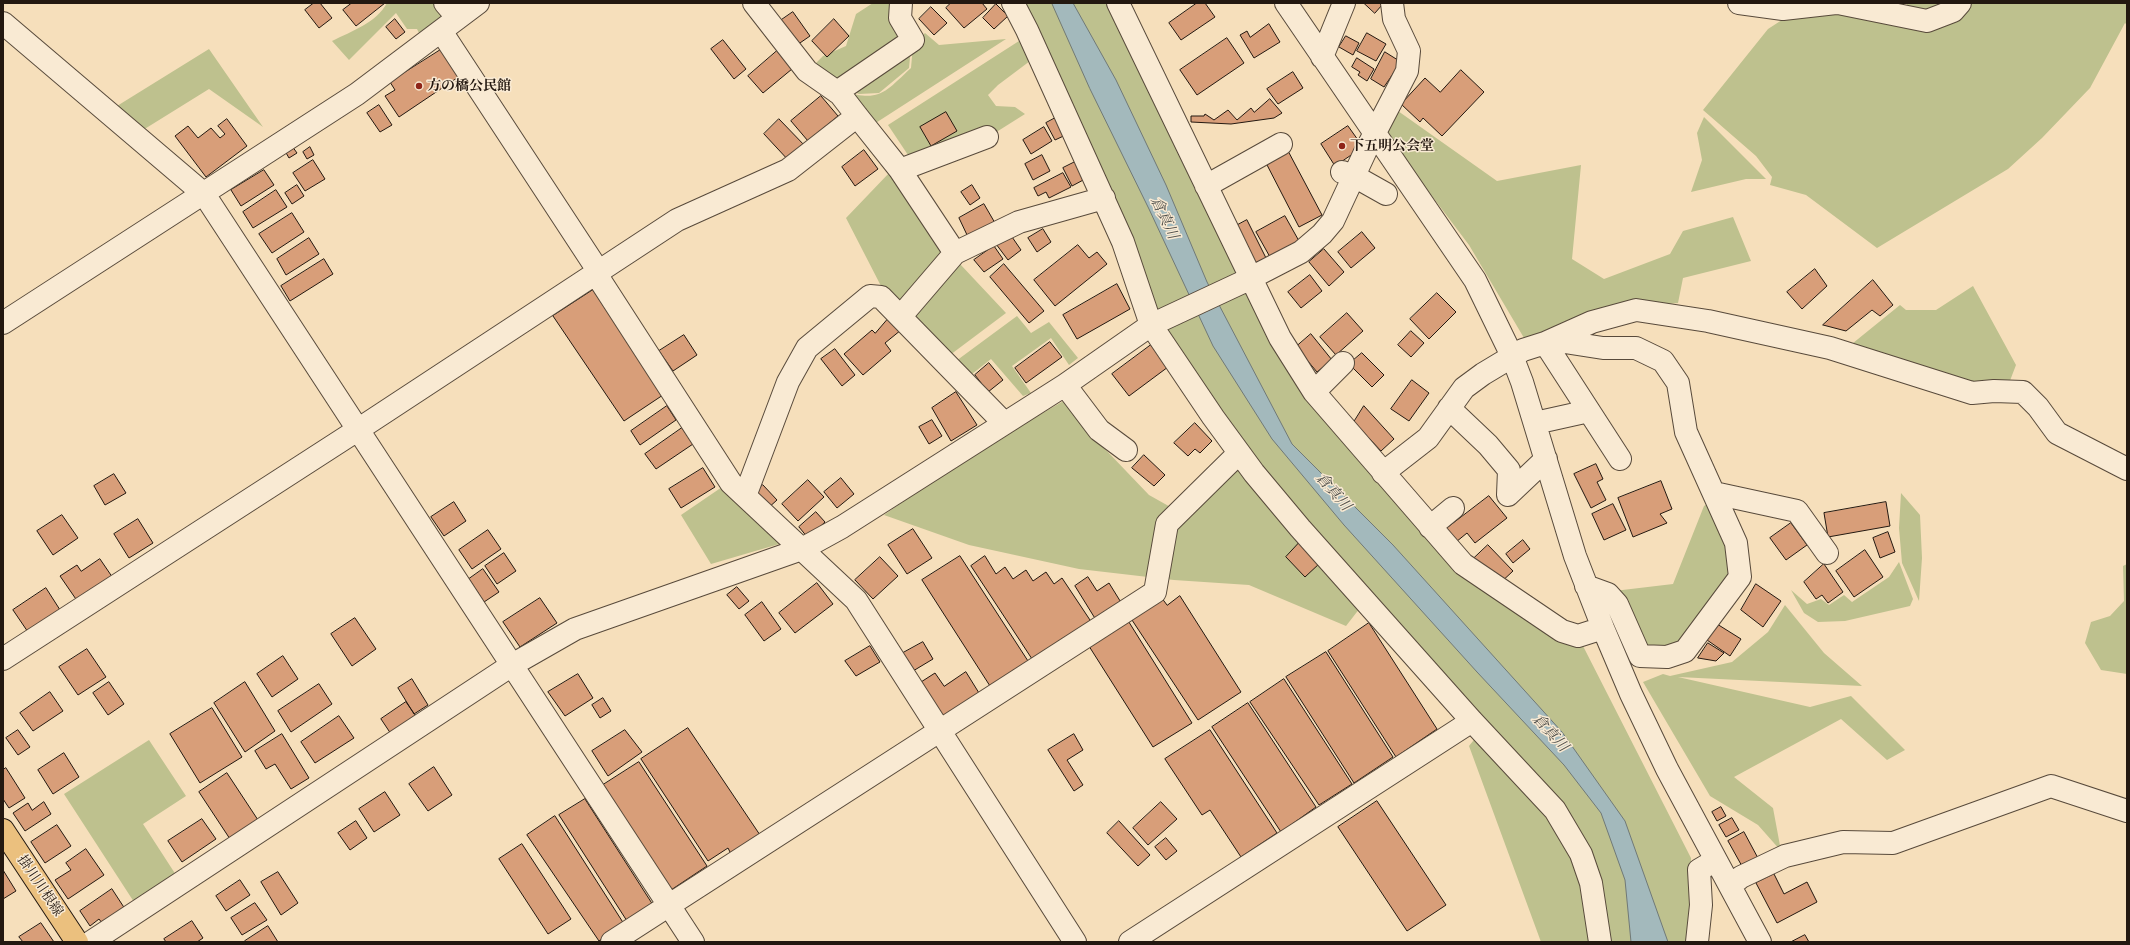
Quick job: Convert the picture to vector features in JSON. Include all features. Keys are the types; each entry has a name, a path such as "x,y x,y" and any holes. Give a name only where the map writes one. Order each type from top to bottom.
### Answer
{"main road":[{"name":"掛川川根線","path":"3,830 77,942"}],"street":[{"path":"3,323 357,94 448,17 478,3"},
{"path":"837,92 913,40 900,18 901,3"},
{"path":"1013,3 1027,30 1123,242 1151,325 1212,417 1239,453 1300,528 1472,721 1555,810 1578,847 1591,883 1600,942"},
{"path":"1118,3 1206,186 1248,280 1280,338 1314,392 1463,564 1562,630 1578,636 1603,628"},
{"path":"1286,3 1475,280 1512,356 1535,423 1586,586 1631,694 1667,769 1760,942"},
{"path":"1322,56 1344,3"},
{"path":"91,942 512,665 575,629 802,549 842,526 1065,385 1151,325 1248,280 1301,252 1322,234 1333,221 1348,174 1375,134 1408,71 1409,51 1394,19 1392,3"},
{"path":"1740,3 1783,9 1837,3 1927,21 1953,11 1960,3"},
{"path":"763,5 807,71 837,92 900,170 956,253"},
{"path":"448,17 598,273 731,483 856,600 1075,942"},
{"path":"3,23 204,194 359,429 692,942"},
{"path":"3,659 359,429 677,220 788,170 857,116"},
{"path":"900,170 987,137"},
{"path":"1206,186 1281,144"},
{"path":"1348,174 1386,194"},
{"path":"901,316 956,253 1019,222 1104,198"},
{"path":"745,496 788,382 807,348 870,296 881,297 1004,423"},
{"path":"1383,473 1428,438 1464,388 1512,356 1592,322 1636,310 1725,325 1830,348 1972,393 1994,391 2023,392 2038,407 2057,433 2127,469"},
{"path":"1545,343 1558,341 1604,348 1636,348 1663,361 1678,383 1686,432 1736,543 1740,578 1685,651 1667,657 1640,656 1617,604 1608,594 1586,586"},
{"path":"1545,343 1620,459"},
{"path":"1314,392 1343,363"},
{"path":"1065,385 1099,430 1126,450"},
{"path":"1449,408 1488,444 1509,470 1508,495 1546,459"},
{"path":"1535,423 1589,410"},
{"path":"612,942 1155,592 1167,524 1239,453"},
{"path":"1714,493 1797,511 1827,553"},
{"path":"1430,527 1453,508"},
{"path":"1130,942 1472,721"},
{"path":"1730,886 1741,877 1785,856 1843,842 1893,843 2051,786 2127,811"},
{"path":"1697,942 1701,905 1699,870 1716,860"}],"green space":[{"path":"387,3 438,3 445,14 419,33 417,29 407,29 396,13 349,60 332,41 363,26 377,16"},
{"path":"873,3 901,3 911,47 909,68 879,93 859,94 837,84 816,63 823,56 846,46 856,14"},
{"path":"1013,3 1123,3 1280,338 1463,564 1575,635 1583,646 1691,858 1690,942 1541,942 1469,746 1481,731 1376,600 1187,380"},
{"path":"1906,3 2127,3 2127,25 2125,23 2090,88 2042,138 2008,169 1877,248 1806,195 1770,185 1772,177 1756,156 1703,110 1768,29 1802,7 1916,19"},
{"path":"925,33 939,45 1006,39 871,126 841,91 864,96 873,95 887,90 911,68 913,45"},
{"path":"1019,41 1030,61 998,85 988,95 996,106 1015,107 1025,114 998,131 975,153 946,165 912,161 888,125"},
{"path":"209,49 263,127 209,89 143,130 117,106"},
{"path":"1398,111 1497,181 1581,165 1572,259 1604,279 1670,254 1683,231 1733,217 1751,261 1683,278 1678,303 1638,306 1527,343 1469,245 1385,134"},
{"path":"1704,117 1766,179 1746,179 1691,192 1702,160 1697,133"},
{"path":"890,172 960,264 1006,313 950,355 881,286 846,218"},
{"path":"1973,286 2016,365 2006,391 1842,352 1900,305 1906,310 1936,310"},
{"path":"1017,316 1031,333 1049,322 1078,358 1069,365 1051,338 1012,366 1031,393 1023,396 991,359 972,374 956,361"},
{"path":"1067,399 1104,448 1149,495 1190,518 1237,465 1360,608 1346,626 1249,585 1174,580 1079,569 969,545 884,515 966,457"},
{"path":"725,485 786,542 711,564 681,515"},
{"path":"1901,493 1920,515 1922,558 1919,601 1902,563 1899,528"},
{"path":"1716,498 1740,577 1685,651 1640,656 1614,591 1673,584 1704,506"},
{"path":"1899,562 1913,599 1910,606 1845,621 1818,622 1804,613 1791,590 1807,604 1821,599 1829,605 1844,595 1852,602 1889,577"},
{"path":"2127,564 2127,674 2101,670 2085,643 2091,622 2110,616 2124,601 2123,566"},
{"path":"1785,605 1824,653 1862,686 1678,677 1810,707 1851,696 1905,750 1887,760 1841,719 1734,777 1773,808 1781,851 1758,825 1710,796 1643,682 1663,674 1670,676 1732,662 1768,632"},
{"path":"149,740 186,796 143,824 176,875 134,902 64,794"}],"water":[{"name":"倉真川","path":"1052,3 1073,3 1116,80 1166,185 1207,282 1292,444 1393,545 1562,732 1625,821 1668,942 1631,942 1625,880 1601,813 1564,765 1477,672 1344,525 1272,439 1213,346 1149,209 1090,89"}],"building":[{"path":"314,3 320,3 332,18 319,28 305,10"},
{"path":"352,3 385,3 356,26 343,10"},
{"path":"951,3 982,3 987,9 964,28 946,8"},
{"path":"1197,3 1205,3 1215,17 1181,40 1169,23"},
{"path":"1364,3 1379,3 1382,5 1375,13"},
{"path":"996,4 1008,16 994,29 983,18"},
{"path":"931,7 947,23 934,35 919,19"},
{"path":"793,12 810,36 797,45 780,21"},
{"path":"395,19 405,32 396,39 386,27"},
{"path":"834,19 849,36 827,57 812,41"},
{"path":"1269,24 1280,42 1254,58 1240,35 1247,31 1250,37"},
{"path":"1367,33 1386,44 1376,61 1357,51"},
{"path":"1346,36 1359,43 1353,55 1339,47"},
{"path":"1227,38 1244,63 1197,95 1180,70"},
{"path":"723,40 746,69 734,79 711,49"},
{"name":"方の橋公民館","path":"442,49 460,76 399,117 385,96 395,90 390,82"},
{"path":"777,51 792,69 763,93 748,76"},
{"path":"1385,52 1401,62 1384,87 1371,79"},
{"path":"1357,58 1374,69 1367,81 1358,75 1360,72 1352,67"},
{"path":"1461,70 1484,92 1442,136 1423,118 1420,122 1401,104 1425,78 1440,92"},
{"path":"1293,72 1303,88 1278,104 1267,89"},
{"path":"821,96 838,116 808,141 791,121"},
{"path":"1270,99 1282,113 1274,118 1231,124 1191,122 1191,116 1204,116 1205,114 1214,120 1228,110 1237,120 1251,108 1254,112"},
{"path":"379,105 392,125 380,132 367,113"},
{"path":"946,112 957,131 931,146 920,127"},
{"path":"1061,115 1070,133 1055,140 1046,123"},
{"path":"227,119 247,146 206,177 175,136 188,126 198,138 211,128 220,138 225,134 218,126"},
{"path":"779,119 806,147 790,162 764,134"},
{"name":"下五明公会堂","path":"1348,126 1363,147 1335,166 1321,144"},
{"path":"1044,127 1052,141 1031,154 1023,140"},
{"path":"292,146 297,153 289,158 285,151"},
{"path":"310,147 314,155 307,159 303,152"},
{"path":"1287,149 1322,215 1299,227 1265,161"},
{"path":"864,150 878,169 855,186 842,167"},
{"path":"1042,155 1050,171 1033,180 1025,164"},
{"path":"313,160 325,179 305,191 293,173"},
{"path":"1079,160 1087,178 1072,186 1063,168"},
{"path":"264,170 274,185 241,206 231,190"},
{"path":"1063,173 1071,187 1049,198 1046,192 1038,196 1034,188"},
{"path":"297,185 304,196 292,204 285,193"},
{"path":"972,185 980,198 970,205 961,192"},
{"path":"276,190 287,207 253,228 243,212"},
{"path":"984,204 995,223 968,237 959,218"},
{"path":"292,213 304,232 272,253 259,234"},
{"path":"1285,216 1299,241 1270,257 1256,232"},
{"path":"1247,220 1268,262 1256,269 1234,227"},
{"path":"1043,229 1051,242 1037,252 1028,238"},
{"path":"1362,232 1375,248 1351,268 1338,252"},
{"path":"1010,234 1021,250 1008,260 996,244"},
{"path":"309,238 319,254 286,275 277,259"},
{"path":"1078,245 1089,258 1097,252 1107,264 1055,306 1034,280"},
{"path":"994,246 1003,259 984,272 974,260"},
{"path":"1324,249 1344,272 1329,286 1309,262"},
{"path":"324,259 333,274 290,301 281,286"},
{"path":"1004,264 1044,311 1029,323 990,277"},
{"path":"1815,269 1827,286 1802,309 1787,292"},
{"path":"1310,275 1322,291 1301,308 1288,292"},
{"path":"1873,280 1893,305 1880,316 1872,310 1846,331 1823,325"},
{"path":"1117,284 1130,309 1077,339 1063,315"},
{"path":"593,290 663,395 624,421 553,316"},
{"path":"1437,293 1456,312 1429,339 1410,319"},
{"path":"1347,313 1363,331 1336,355 1320,337"},
{"path":"888,319 901,330 885,343 891,351 863,375 844,354 872,330 875,333"},
{"path":"1411,331 1424,343 1411,357 1398,345"},
{"path":"1311,334 1332,360 1317,372 1296,347"},
{"path":"684,335 697,355 673,371 659,351"},
{"path":"1050,342 1062,357 1026,383 1015,368"},
{"path":"1151,345 1168,367 1129,396 1112,374"},
{"path":"835,349 855,375 842,386 821,359"},
{"path":"1362,353 1384,375 1372,387 1349,364"},
{"path":"989,363 1003,380 988,392 975,375"},
{"path":"1412,380 1429,393 1409,421 1391,409"},
{"path":"956,392 977,425 951,441 932,408"},
{"path":"667,406 676,420 640,445 631,431"},
{"path":"1364,406 1394,439 1381,451 1354,422"},
{"path":"932,420 942,436 929,444 919,427"},
{"path":"1195,423 1212,441 1200,453 1195,449 1188,456 1174,443"},
{"path":"682,428 693,444 656,469 645,454"},
{"path":"1144,455 1165,475 1154,486 1132,468"},
{"path":"1596,464 1603,479 1597,482 1606,500 1591,508 1574,474"},
{"path":"703,468 715,487 681,508 669,489"},
{"path":"114,474 126,493 105,505 94,486"},
{"path":"841,478 854,494 837,508 824,492"},
{"path":"808,480 824,497 798,521 782,504"},
{"path":"1661,481 1672,509 1660,514 1667,523 1633,537 1618,498"},
{"path":"763,485 777,500 767,509 753,494"},
{"path":"1489,496 1507,518 1475,543 1467,533 1456,542 1446,529"},
{"path":"454,502 466,521 444,536 431,517"},
{"path":"1886,502 1890,526 1828,537 1824,513"},
{"path":"1613,504 1626,530 1604,540 1592,514"},
{"path":"816,512 825,522 808,538 799,527"},
{"path":"62,515 78,538 53,555 37,531"},
{"path":"138,519 153,543 129,558 114,534"},
{"path":"1791,523 1807,545 1786,560 1770,538"},
{"path":"913,529 932,558 907,574 888,545"},
{"path":"488,530 501,549 472,569 459,550"},
{"path":"1888,532 1895,552 1880,558 1873,538"},
{"path":"1523,540 1530,549 1513,563 1506,554"},
{"path":"1299,543 1320,563 1305,577 1286,557"},
{"path":"1488,545 1513,571 1498,585 1469,563"},
{"path":"1865,550 1883,577 1854,597 1836,571"},
{"path":"504,553 516,571 497,584 485,566"},
{"path":"960,556 1028,661 990,686 922,580"},
{"path":"985,556 996,574 1005,567 1013,579 1026,570 1033,581 1046,572 1054,584 1062,578 1092,623 1034,662 971,566"},
{"path":"880,557 898,576 873,599 855,580"},
{"path":"100,559 115,581 80,605 60,576 77,565 81,571"},
{"path":"1824,564 1843,592 1828,603 1822,595 1816,599 1804,582"},
{"path":"483,569 499,592 484,602 469,579"},
{"path":"1088,577 1097,591 1109,583 1122,604 1096,620 1075,586"},
{"path":"817,583 833,604 795,633 779,613"},
{"path":"1756,584 1781,601 1763,627 1741,610"},
{"path":"737,587 749,601 739,609 727,595"},
{"path":"46,588 62,613 30,635 13,610"},
{"path":"1180,596 1241,692 1198,720 1130,617 1161,597 1167,605"},
{"path":"540,598 557,623 520,647 503,622"},
{"path":"762,602 781,629 764,641 745,615"},
{"path":"355,618 376,649 352,666 331,634"},
{"path":"1127,619 1192,723 1153,747 1087,643"},
{"path":"1369,623 1437,729 1396,757 1328,651"},
{"path":"1717,624 1741,639 1730,656 1707,640"},
{"path":"923,642 933,659 913,671 903,653"},
{"path":"1708,643 1724,653 1716,661 1698,658"},
{"path":"870,646 880,662 856,676 845,661"},
{"path":"87,649 106,677 78,695 59,667"},
{"path":"1326,652 1393,757 1354,783 1286,677"},
{"path":"283,656 298,679 272,697 257,674"},
{"path":"966,672 979,693 943,716 921,682 935,673 944,686"},
{"path":"578,674 593,698 565,716 548,692"},
{"path":"412,679 428,705 414,714 398,688"},
{"path":"1284,679 1352,784 1319,805 1250,702"},
{"path":"109,682 124,704 108,715 93,693"},
{"path":"245,682 275,731 245,752 214,703"},
{"path":"319,684 332,704 291,732 278,711"},
{"path":"50,692 63,711 33,731 20,713"},
{"path":"603,698 611,711 600,718 592,705"},
{"path":"406,702 418,719 393,737 381,719"},
{"path":"1248,703 1316,807 1281,832 1212,727"},
{"path":"212,708 242,757 200,783 170,734"},
{"path":"339,716 354,738 315,763 301,742"},
{"path":"688,728 760,835 731,854 728,848 708,861 641,759"},
{"path":"18,730 30,747 18,755 6,738"},
{"path":"625,730 642,752 608,776 592,751"},
{"path":"1210,730 1277,833 1241,857 1210,810 1202,815 1165,759"},
{"path":"282,734 309,778 291,789 275,764 266,769 255,751"},
{"path":"1074,734 1083,750 1067,760 1083,785 1074,791 1048,750"},
{"path":"64,753 79,777 53,794 38,770"},
{"path":"639,762 707,866 671,890 603,785"},
{"path":"434,767 452,795 428,811 409,784"},
{"path":"6,768 25,798 9,808 3,799 3,770"},
{"path":"227,773 258,820 230,839 199,792"},
{"path":"385,792 400,815 374,832 359,809"},
{"path":"585,799 653,905 627,921 559,815"},
{"path":"1377,801 1446,905 1407,931 1338,827"},
{"path":"44,802 51,814 25,831 13,813 28,803 32,810"},
{"path":"1161,802 1177,819 1148,845 1133,828"},
{"path":"1721,807 1726,816 1717,821 1712,812"},
{"path":"555,816 624,924 599,941 527,835"},
{"path":"1732,818 1739,830 1726,837 1719,825"},
{"path":"202,819 216,839 182,862 168,841"},
{"path":"356,821 367,838 350,850 338,833"},
{"path":"1119,821 1150,855 1138,866 1107,833"},
{"path":"57,825 71,846 45,863 31,842"},
{"path":"1744,832 1759,860 1743,868 1728,841"},
{"path":"1166,838 1177,851 1166,860 1155,847"},
{"path":"522,844 571,919 548,934 499,859"},
{"path":"86,849 104,875 68,899 55,880 71,870 66,863"},
{"path":"3,870 16,891 3,899"},
{"path":"278,872 298,903 281,915 261,882"},
{"path":"1774,874 1784,894 1807,882 1817,902 1777,923 1756,883"},
{"path":"240,880 250,895 226,911 216,896"},
{"path":"112,889 127,912 105,927 99,919 90,926 80,911"},
{"path":"255,903 267,920 242,935 231,918"},
{"path":"192,921 203,938 197,942 166,942 164,939"},
{"path":"41,923 54,942 23,942 19,937"},
{"path":"268,926 278,942 245,941"},
{"path":"1805,935 1809,942 1791,942"}],"place":[{"name":"方の橋公民館","path":"419,86"},
{"name":"下五明公会堂","path":"1342,146"}]}
